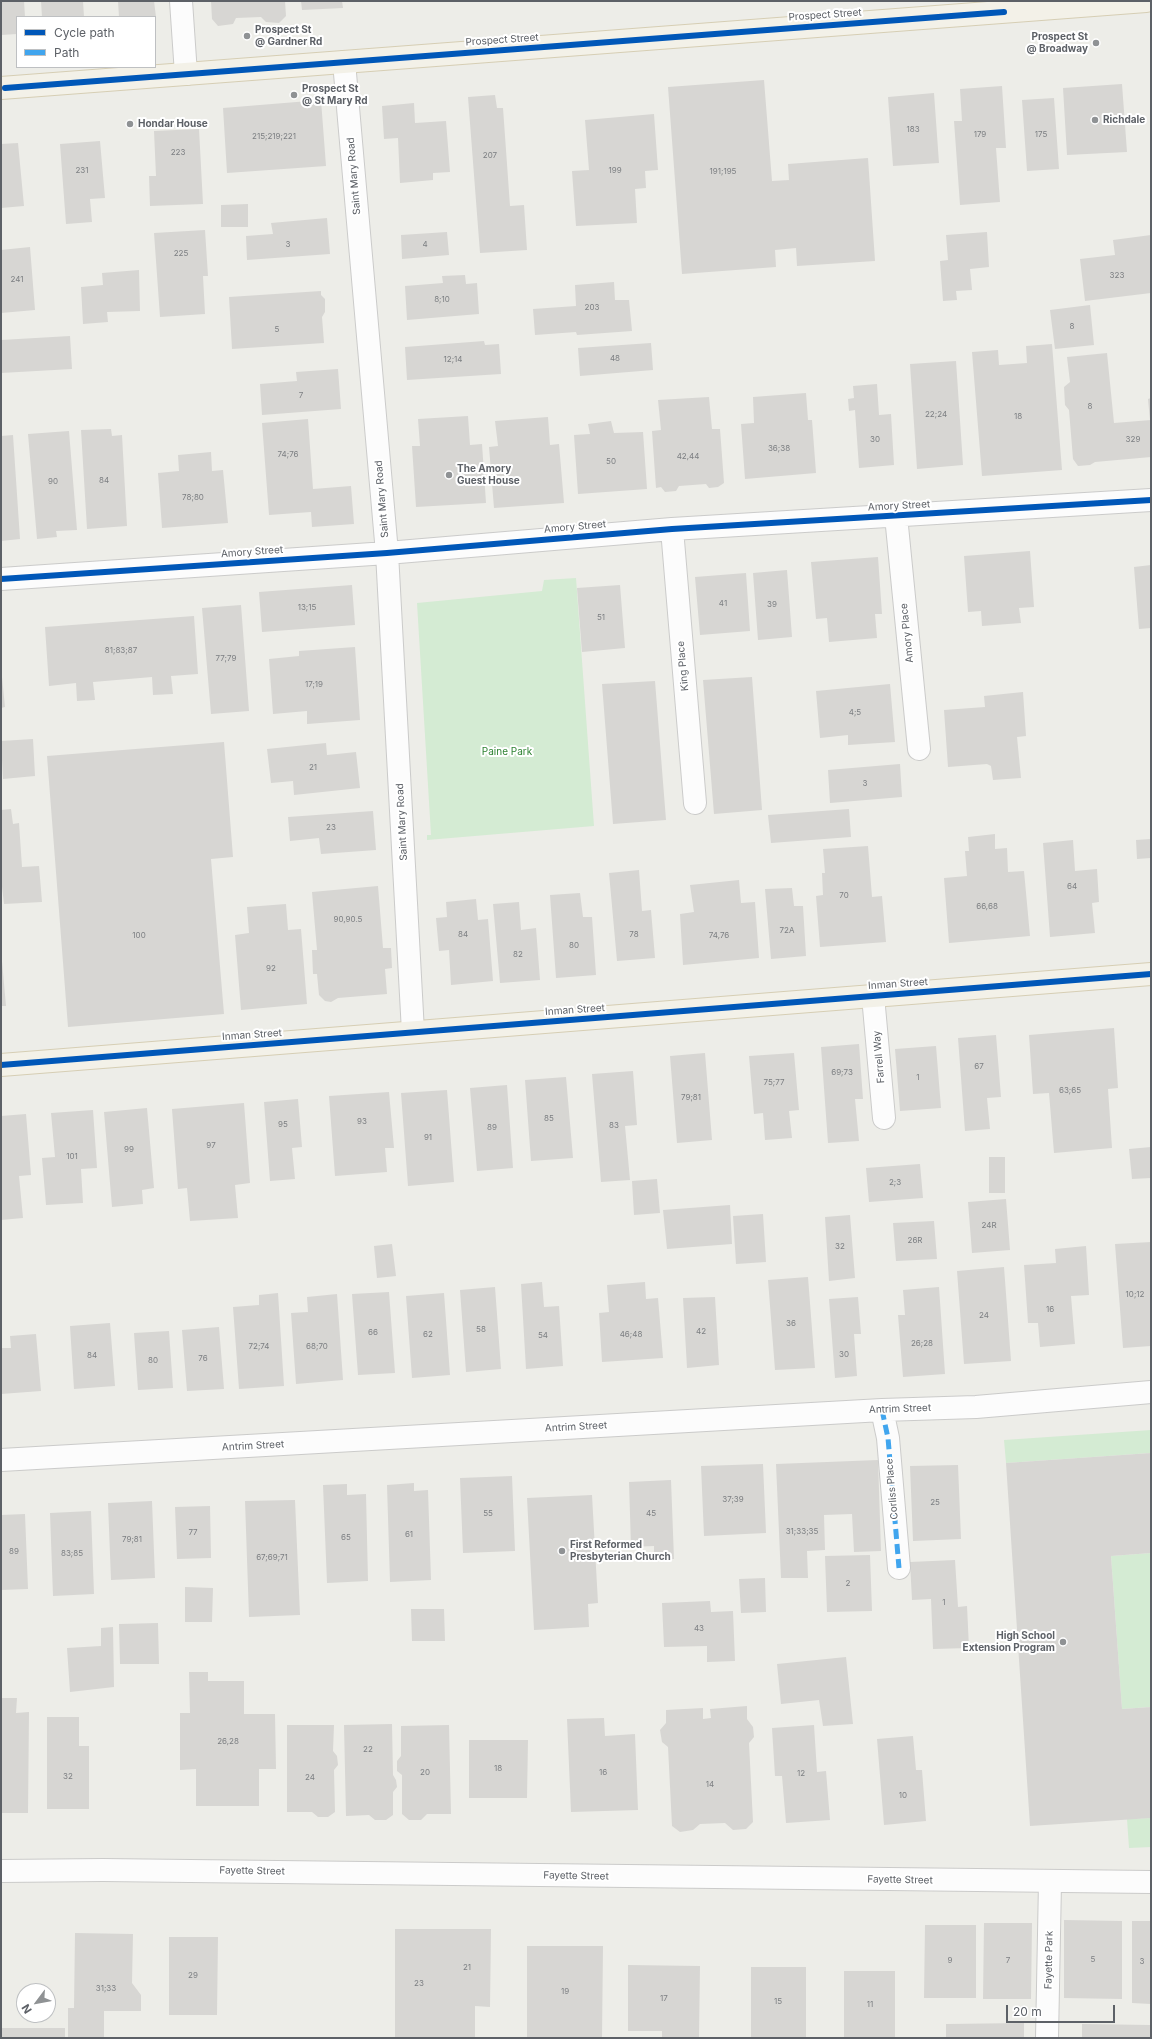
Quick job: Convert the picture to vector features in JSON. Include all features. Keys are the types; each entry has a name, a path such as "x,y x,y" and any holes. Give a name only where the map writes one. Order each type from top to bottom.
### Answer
{"main road":[{"name":"Prospect Street","path":"1,88 1146,1"},
{"name":"Inman Street","path":"1,1065 1151,974"}],"street":[{"path":"181,1 186,74"},
{"name":"Saint Mary Road","path":"344,62 387,553 413,1032"},
{"name":"Amory Street","path":"1,579 387,553 672,529 1151,500"},
{"name":"Amory Place","path":"896,516 919,750"},
{"name":"King Place","path":"672,529 696,803"},
{"name":"Farrell Way","path":"873,996 884,1118"},
{"name":"Antrim Street","path":"1,1460 882,1410 976,1406 1151,1392"},
{"name":"Corliss Place","path":"882,1410 888,1438 899,1568"},
{"name":"Fayette Street","path":"1,1871 103,1870 1151,1882"},
{"name":"Fayette Park","path":"1047,2038 1050,1882"}],"green space":[{"name":"Paine Park","path":"576,578 594,826 427,840 427,835 431,835 417,603 542,591 544,580"},
{"path":"1151,1430 1151,1453 1006,1463 1004,1440"},
{"path":"1151,1553 1151,1707 1122,1709 1111,1556"},
{"path":"1151,1818 1151,1847 1129,1848 1127,1819"}],"building":[{"path":"1,1 24,1 25,16 16,16 16,34 1,35"},
{"path":"41,1 83,1 84,16 42,16"},
{"path":"118,1 154,1 156,16 119,16"},
{"path":"211,1 285,1 286,16 279,23 266,22 261,17 236,18 233,24 218,26 212,19"},
{"path":"301,1 342,1 343,8 302,10"},
{"path":"764,80 772,181 789,180 788,164 868,158 875,261 797,266 796,248 775,250 776,267 682,274 668,87"},
{"path":"1122,84 1127,152 1067,155 1063,88"},
{"path":"1002,86 1006,148 996,148 1000,202 960,205 954,121 962,121 960,89"},
{"path":"934,93 939,163 893,166 888,97"},
{"path":"495,95 497,108 503,108 510,206 524,205 527,250 480,253 468,97"},
{"path":"1054,98 1059,169 1027,171 1022,100"},
{"path":"321,100 326,166 227,173 223,108"},
{"path":"414,103 415,123 446,121 450,172 433,173 433,180 400,183 398,138 384,139 382,106"},
{"path":"654,114 658,170 645,171 646,188 635,189 637,223 576,226 572,171 589,170 585,120"},
{"path":"199,129 203,204 150,206 149,176 156,176 154,131"},
{"path":"100,141 105,198 90,199 92,222 66,224 60,144"},
{"path":"18,143 24,206 1,208 1,144"},
{"path":"248,204 248,227 221,227 221,205"},
{"path":"327,218 330,254 247,260 246,236 273,234 271,223"},
{"path":"205,230 208,276 203,276 205,314 160,317 154,233"},
{"path":"447,232 449,255 402,259 401,235"},
{"path":"987,232 989,267 970,269 972,290 956,291 957,300 943,301 940,261 948,260 946,235"},
{"path":"1151,235 1151,293 1085,301 1080,259 1115,255 1113,240"},
{"path":"30,247 35,310 1,313 1,250"},
{"path":"139,270 140,311 107,312 108,322 83,324 81,287 103,285 102,273"},
{"path":"465,275 466,284 477,283 479,314 407,320 405,286 443,283 442,276"},
{"path":"614,282 615,300 629,300 632,331 577,335 576,332 535,335 533,309 576,306 575,285"},
{"path":"321,291 321,295 325,299 325,312 322,317 324,343 232,349 229,297"},
{"path":"1090,305 1094,345 1055,349 1050,310"},
{"path":"70,336 72,369 1,373 1,340"},
{"path":"484,341 485,345 499,344 501,374 407,380 405,347"},
{"path":"651,343 653,370 580,376 578,348"},
{"path":"1052,344 1062,470 982,476 972,352 998,350 999,365 1027,363 1026,346"},
{"path":"1107,353 1114,423 1151,420 1151,457 1095,462 1090,465 1078,466 1073,459 1069,410 1065,405 1064,387 1070,382 1067,357"},
{"path":"956,361 963,465 917,469 910,364"},
{"path":"338,369 341,409 262,415 260,384 297,381 296,372"},
{"path":"877,384 879,415 891,414 894,465 859,468 855,410 849,411 848,399 854,398 853,386"},
{"path":"806,393 808,420 812,420 816,473 745,479 741,424 754,423 753,397"},
{"path":"709,397 712,429 720,429 724,483 718,487 709,488 706,484 679,486 676,491 665,492 661,487 656,488 652,431 661,430 658,400"},
{"path":"1151,398 1151,420 1150,420 1148,399"},
{"name":"The Amory Guest House","path":"468,416 470,445 482,444 486,503 416,507 412,446 420,446 418,419"},
{"path":"548,417 550,445 559,444 564,503 494,508 489,447 498,446 495,421"},
{"path":"308,419 313,489 351,486 354,524 312,527 311,512 269,515 262,423"},
{"path":"611,421 614,433 643,432 647,489 578,494 574,435 590,434 588,424"},
{"path":"111,429 112,436 122,435 127,526 87,529 81,430"},
{"path":"69,431 77,530 56,531 57,537 37,539 28,434"},
{"path":"13,435 20,539 1,541 1,436"},
{"path":"211,452 212,471 223,470 228,523 162,528 158,473 179,471 178,455"},
{"path":"1030,551 1034,607 1019,608 1021,623 982,626 981,611 968,612 964,556"},
{"path":"878,557 882,614 875,614 877,638 829,642 827,618 816,619 811,562"},
{"path":"1151,565 1151,628 1139,629 1134,567"},
{"path":"787,570 792,637 758,640 753,573"},
{"path":"746,573 750,631 700,635 695,577"},
{"path":"352,585 355,625 262,632 259,592"},
{"path":"620,585 625,648 582,652 577,588"},
{"path":"241,605 249,711 211,714 202,608"},
{"path":"194,616 198,674 171,676 173,694 153,695 152,677 93,682 95,700 77,701 76,683 49,686 45,627"},
{"path":"355,647 360,720 307,724 307,711 273,714 269,659 299,656 299,651"},
{"path":"1,667 5,707 1,708"},
{"path":"752,677 762,810 714,814 703,680"},
{"path":"655,681 666,820 613,824 602,684"},
{"path":"890,684 895,742 848,745 848,735 820,738 816,691"},
{"path":"1023,692 1026,736 1017,737 1021,778 993,780 991,766 987,764 948,767 944,710 985,707 984,696"},
{"path":"33,739 35,776 3,779 1,741"},
{"path":"224,742 233,857 211,859 224,1014 68,1027 47,756"},
{"path":"326,743 327,755 356,752 360,788 294,795 293,781 271,783 267,749"},
{"path":"900,764 902,797 830,803 828,770"},
{"path":"11,809 13,824 19,823 22,867 39,866 42,902 4,904 1,878 1,810"},
{"path":"849,809 851,837 771,843 768,815"},
{"path":"373,811 376,850 321,854 319,838 290,841 288,817"},
{"path":"995,834 995,849 1007,848 1008,872 1024,871 1030,936 949,943 944,878 967,876 965,851 969,851 968,837"},
{"path":"1151,839 1151,858 1137,859 1136,840"},
{"path":"1073,840 1075,871 1097,869 1099,902 1092,903 1095,933 1050,937 1043,843"},
{"path":"868,846 872,897 882,896 886,942 820,947 816,896 823,895 822,873 825,873 823,849"},
{"path":"639,870 642,911 651,910 655,958 617,961 609,873"},
{"path":"739,880 741,903 755,902 759,958 683,965 680,914 694,912 690,885"},
{"path":"378,886 383,948 391,948 392,968 385,969 387,994 338,998 331,1002 325,1001 319,995 317,974 313,974 312,950 317,950 312,892"},
{"path":"792,888 794,906 803,906 806,956 771,959 765,889"},
{"path":"580,893 583,917 592,917 596,975 556,978 550,895"},
{"path":"476,899 478,920 488,919 493,981 451,985 449,950 439,951 436,918 447,917 446,902"},
{"path":"519,902 521,930 536,928 540,980 500,983 493,904"},
{"path":"286,904 288,930 301,929 307,1004 241,1010 235,935 249,933 247,907"},
{"path":"1,950 6,1006 1,1006"},
{"path":"1114,1028 1118,1088 1108,1089 1112,1148 1054,1153 1049,1093 1033,1094 1029,1035"},
{"path":"996,1035 1001,1097 987,1098 990,1129 965,1131 958,1038"},
{"path":"859,1044 863,1099 855,1099 859,1141 828,1143 821,1047"},
{"path":"936,1046 941,1108 900,1111 895,1049"},
{"path":"705,1053 712,1140 677,1143 670,1056"},
{"path":"794,1053 799,1110 789,1111 792,1138 765,1140 763,1113 754,1114 749,1056"},
{"path":"633,1071 637,1125 625,1126 630,1180 601,1182 592,1074"},
{"path":"566,1077 573,1158 531,1161 525,1080"},
{"path":"507,1085 513,1168 477,1171 470,1088"},
{"path":"447,1090 454,1182 408,1186 401,1093"},
{"path":"389,1092 394,1148 385,1148 387,1172 335,1176 329,1096"},
{"path":"298,1099 302,1147 292,1148 295,1179 270,1181 264,1102"},
{"path":"244,1103 250,1183 235,1185 238,1218 190,1221 187,1188 178,1189 172,1109"},
{"path":"147,1108 154,1188 142,1190 143,1204 112,1207 104,1112"},
{"path":"93,1110 97,1168 81,1169 83,1203 46,1205 42,1158 55,1157 51,1113"},
{"path":"26,1114 31,1175 19,1176 23,1218 1,1220 1,1116"},
{"path":"1151,1147 1151,1178 1132,1179 1129,1149"},
{"path":"989,1157 1005,1157 1005,1193 989,1193"},
{"path":"920,1164 923,1198 869,1202 866,1168"},
{"path":"657,1179 660,1213 634,1215 632,1181"},
{"path":"1006,1199 1010,1250 972,1253 968,1202"},
{"path":"730,1205 732,1244 667,1249 663,1210"},
{"path":"763,1214 766,1262 736,1264 733,1216"},
{"path":"850,1215 855,1278 829,1281 825,1217"},
{"path":"934,1221 937,1259 896,1261 893,1223"},
{"path":"1151,1242 1151,1346 1123,1348 1115,1244"},
{"path":"392,1244 396,1276 377,1278 374,1246"},
{"path":"1086,1246 1089,1295 1071,1296 1075,1344 1040,1347 1038,1323 1028,1323 1024,1265 1056,1263 1055,1249"},
{"path":"1004,1267 1011,1361 964,1364 957,1271"},
{"path":"808,1277 815,1368 775,1370 768,1280"},
{"path":"542,1282 544,1307 559,1306 563,1366 526,1369 521,1284"},
{"path":"645,1282 646,1299 658,1298 663,1358 602,1362 599,1313 609,1312 607,1285"},
{"path":"495,1287 501,1369 466,1372 460,1290"},
{"path":"939,1287 945,1374 903,1377 898,1315 905,1315 903,1290"},
{"path":"389,1292 395,1373 358,1375 352,1294"},
{"path":"278,1293 284,1386 239,1389 233,1307 259,1305 259,1295"},
{"path":"444,1293 450,1375 412,1378 406,1296"},
{"path":"337,1294 343,1380 296,1384 291,1313 308,1312 307,1297"},
{"path":"715,1297 719,1365 687,1368 683,1298"},
{"path":"858,1297 861,1334 854,1334 857,1376 835,1378 829,1299"},
{"path":"110,1323 115,1386 74,1389 70,1326"},
{"path":"219,1327 224,1389 187,1391 182,1330"},
{"path":"169,1331 173,1388 138,1390 134,1333"},
{"path":"36,1334 41,1391 1,1394 1,1348 11,1348 10,1336"},
{"name":"High School Extension Program","path":"1151,1453 1151,1553 1111,1556 1122,1709 1151,1707 1151,1818 1030,1826 1006,1463"},
{"path":"878,1460 881,1551 854,1552 852,1514 824,1515 825,1550 807,1551 808,1578 781,1578 776,1464"},
{"path":"763,1464 766,1533 704,1536 701,1466"},
{"path":"958,1465 961,1539 913,1541 910,1466"},
{"path":"512,1476 515,1551 463,1553 460,1478"},
{"path":"671,1480 674,1559 654,1560 654,1546 631,1547 629,1482"},
{"path":"414,1483 414,1491 428,1490 431,1580 390,1582 387,1485"},
{"path":"347,1484 347,1495 366,1494 368,1581 327,1583 323,1485"},
{"name":"First Reformed Presbyterian Church","path":"592,1495 598,1603 588,1604 589,1627 534,1630 527,1498"},
{"path":"295,1500 300,1615 249,1617 245,1501"},
{"path":"152,1501 155,1578 111,1580 108,1503"},
{"path":"210,1506 211,1558 177,1559 175,1507"},
{"path":"91,1511 94,1594 53,1596 50,1513"},
{"path":"25,1514 28,1589 1,1590 1,1515"},
{"path":"870,1555 872,1611 827,1612 825,1556"},
{"path":"955,1560 958,1607 967,1606 969,1648 933,1649 931,1599 912,1600 910,1562"},
{"path":"765,1578 766,1612 741,1613 739,1579"},
{"path":"185,1587 213,1588 212,1622 185,1622"},
{"path":"710,1601 711,1612 733,1611 735,1661 707,1662 707,1646 664,1647 662,1603"},
{"path":"411,1609 444,1609 445,1641 412,1641"},
{"path":"158,1623 159,1664 120,1664 119,1624"},
{"path":"113,1627 114,1687 70,1692 67,1648 101,1646 101,1628"},
{"path":"846,1657 853,1724 823,1726 819,1700 781,1704 777,1664"},
{"path":"189,1672 208,1672 208,1681 244,1681 244,1714 275,1714 276,1769 259,1769 259,1806 196,1806 196,1769 180,1770 180,1713 190,1713"},
{"path":"1,1698 17,1698 16,1713 29,1712 28,1813 1,1813"},
{"path":"747,1706 747,1719 753,1727 754,1737 749,1743 753,1822 746,1829 733,1830 725,1823 700,1824 693,1830 680,1832 672,1826 668,1747 662,1742 660,1730 666,1723 666,1710 703,1708 703,1719 711,1718 710,1709"},
{"path":"47,1717 79,1717 79,1746 89,1746 89,1809 47,1809"},
{"path":"604,1718 605,1736 635,1734 638,1810 571,1812 567,1719"},
{"path":"392,1724 393,1775 396,1780 397,1787 393,1792 393,1815 386,1820 375,1820 369,1815 346,1816 344,1725"},
{"path":"287,1725 334,1725 333,1751 337,1756 338,1765 334,1770 335,1812 328,1817 318,1817 312,1812 287,1812"},
{"path":"449,1725 451,1814 427,1814 421,1820 409,1820 402,1814 402,1775 397,1771 397,1761 401,1756 401,1726"},
{"path":"814,1725 817,1772 826,1771 830,1820 786,1823 782,1776 775,1776 772,1728"},
{"path":"913,1736 916,1770 922,1770 926,1821 884,1825 877,1739"},
{"path":"469,1740 528,1740 527,1798 469,1798"},
{"path":"1064,1920 1122,1921 1122,1999 1064,1998"},
{"path":"1132,1921 1151,1921 1151,2004 1132,2003"},
{"path":"984,1923 1032,1923 1031,1999 983,1999"},
{"path":"925,1925 976,1925 976,1998 924,1998"},
{"path":"395,1929 491,1929 490,2007 475,2006 475,2038 395,2038"},
{"path":"75,1933 133,1934 132,1983 141,1995 141,2011 104,2011 104,2038 68,2038 68,2008 74,2008"},
{"path":"169,1937 218,1937 217,2015 169,2015"},
{"path":"527,1946 603,1946 602,2038 527,2038"},
{"path":"628,1965 700,1966 699,2038 662,2038 662,2031 628,2031"},
{"path":"751,1967 806,1967 806,2038 751,2038"},
{"path":"844,1971 895,1971 895,2038 844,2038"},
{"path":"1024,2023 1024,2038 946,2038 946,2024"},
{"path":"1082,2024 1150,2025 1150,2038 1082,2038"},
{"path":"1,2028 65,2028 65,2038 1,2038"}],"marked path":[{"path":"882,1410 888,1438 899,1568"}],"cycle path":[{"path":"5,88 1004,12"},
{"path":"1,579 387,553 672,529 1151,500"},
{"path":"1,1065 1151,974"}],"place":[{"name":"Prospect St @ Gardner Rd","path":"247,36"},
{"name":"Prospect St @ Broadway","path":"1096,43"},
{"name":"Prospect St @ St Mary Rd","path":"294,95"},
{"name":"Richdale","path":"1095,120"},
{"name":"Hondar House","path":"130,124"},
{"name":"The Amory Guest House","path":"449,475"},
{"name":"First Reformed Presbyterian Church","path":"562,1551"},
{"name":"High School Extension Program","path":"1063,1642"}]}
